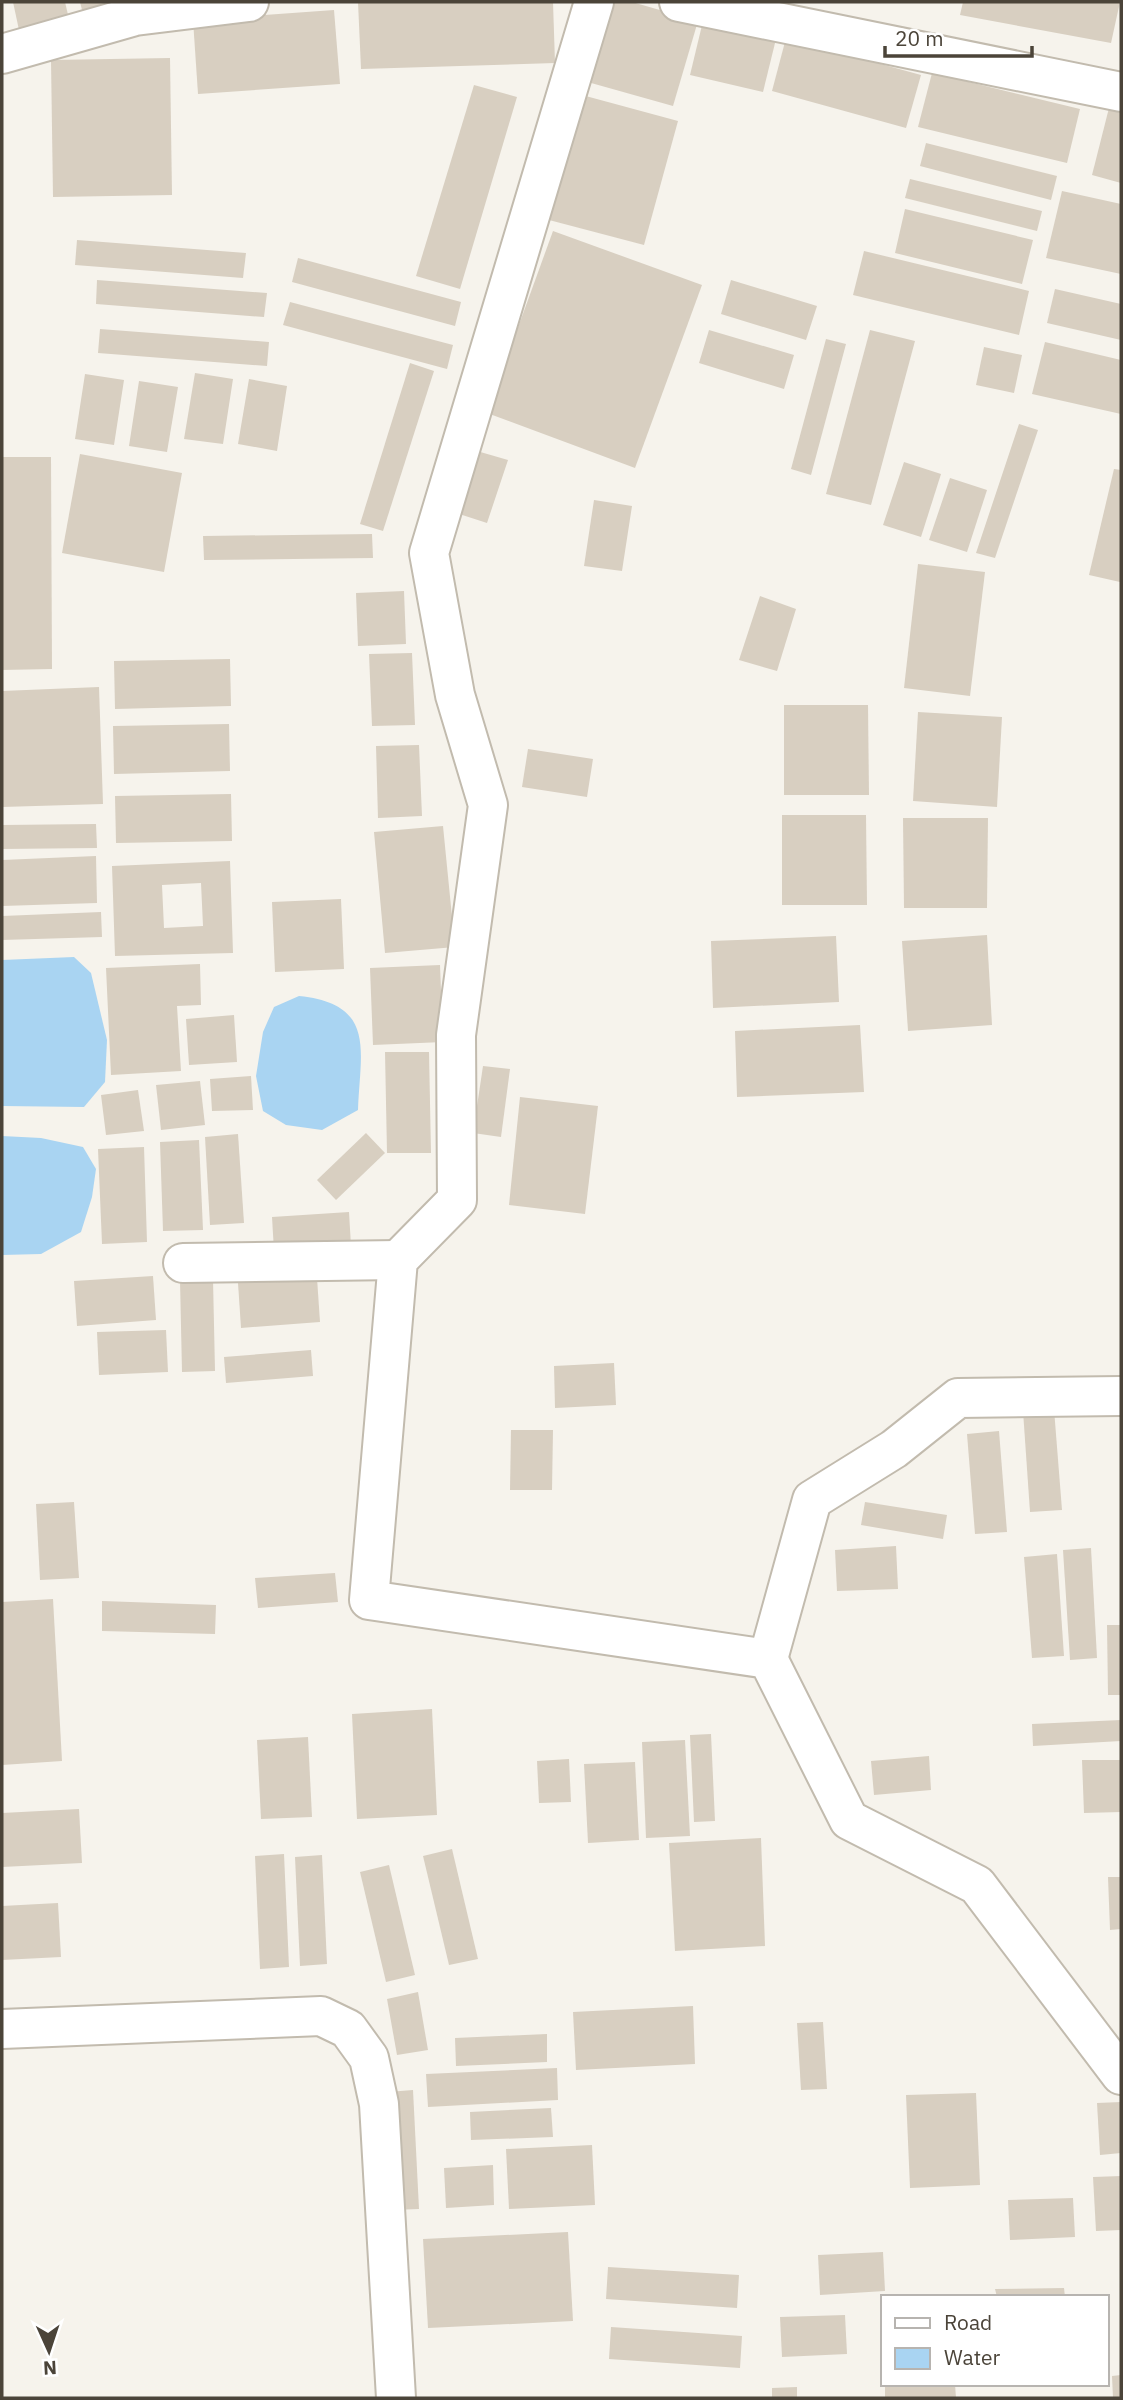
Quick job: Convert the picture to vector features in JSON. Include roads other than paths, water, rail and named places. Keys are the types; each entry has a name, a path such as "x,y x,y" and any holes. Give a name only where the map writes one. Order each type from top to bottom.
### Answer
{"street":[{"path":"2,54 135,16 249,2"},
{"path":"594,2 429,553 455,695 488,805 456,1035 457,1200 398,1259 369,1600 768,1659"},
{"path":"679,2 1121,92"},
{"path":"183,1264 398,1259"},
{"path":"1121,1396 958,1398 894,1449 812,1500 768,1659 849,1820 977,1885 1121,2075"},
{"path":"2,2029 321,2016 348,2029 369,2058 379,2104 396,2398"}],"water":[{"path":"74,957 91,973 107,1040 105,1082 84,1107 2,1106 2,960"},
{"path":"299,996 324,1001 341,1009 352,1020 361,1050 358,1110 322,1130 286,1125 263,1111 256,1076 263,1032 274,1007"},
{"path":"2,1136 41,1138 83,1147 96,1169 92,1197 81,1232 41,1254 2,1255"}]}
